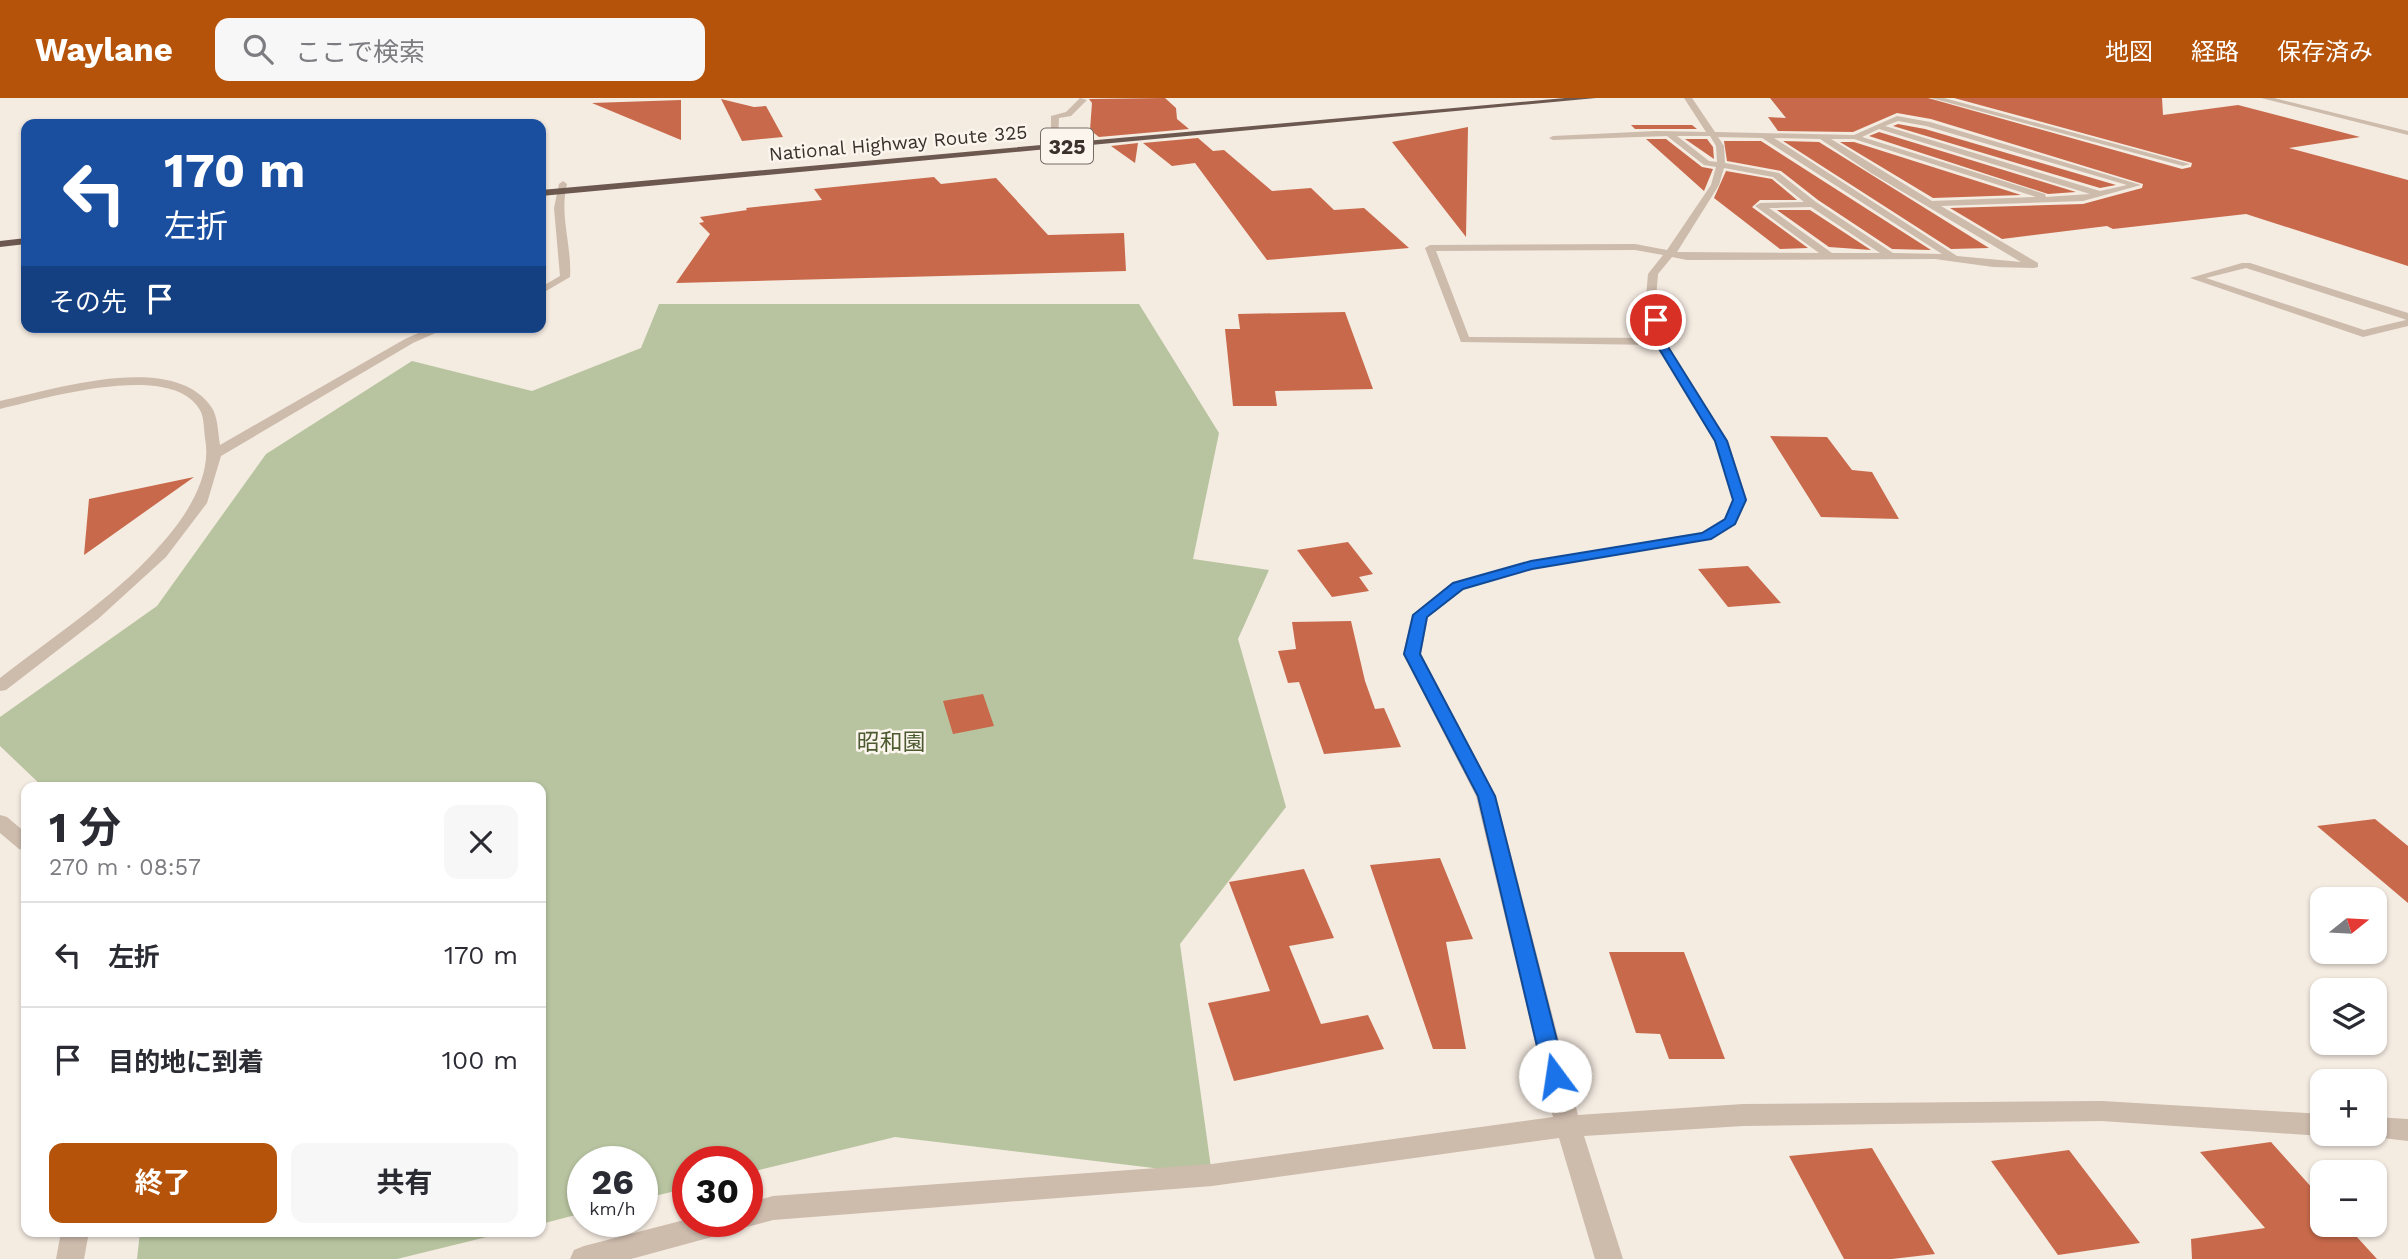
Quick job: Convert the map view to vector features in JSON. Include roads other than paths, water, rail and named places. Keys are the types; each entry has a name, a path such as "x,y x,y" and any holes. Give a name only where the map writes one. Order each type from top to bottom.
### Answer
{"highway":[{"name":"National Highway Route 325","path":"546,192 562,187 1518,98"},
{"name":"National Highway Route 325","path":"546,186 562,187 1592,98"},
{"path":"0,235 21,233"},
{"path":"0,244 21,242"}],"street":[{"path":"1609,1259 1568,1126 1486,796 1412,654 1420,615 1458,586 1531,565 1706,536 1730,522 1740,500 1721,441 1660,342 1651,298 1653,274 1715,186 1721,165 1720,146 1688,98"},
{"path":"1936,98 2186,164"},
{"path":"2265,98 2408,133"},
{"path":"1054,140 1055,117 1068,114 1083,100"},
{"path":"1855,136 1897,118 1927,124 2137,186 2101,194 2052,199 1933,204"},
{"path":"1876,126 2101,194"},
{"path":"1670,134 1707,163 1760,170 1776,176 1891,256"},
{"path":"1553,138 1670,134 1855,136 2052,199"},
{"path":"1764,135 1957,259"},
{"path":"1660,342 1465,340 1430,248 1635,247 1687,257 1891,256 2034,265 1874,171 1823,137"},
{"path":"546,287 565,277 566,266 557,212 562,187"},
{"path":"1813,204 1760,206 1829,256"},
{"path":"2408,317 2246,265 2195,278 2363,334 2408,323"},
{"path":"215,454 409,341 428,333"},
{"path":"0,405 99,384 147,380 184,389 207,410 215,454 200,503 161,554 92,616 0,686"},
{"path":"0,822 21,840"},
{"path":"763,1211 1212,1175 1568,1126 1743,1115 2102,1111 2310,1124"},
{"path":"2387,1129 2408,1130"},
{"path":"584,1259 672,1236"},
{"path":"70,1259 74,1237"}],"park label":[{"name":"昭和園","path":"891,742"}]}
